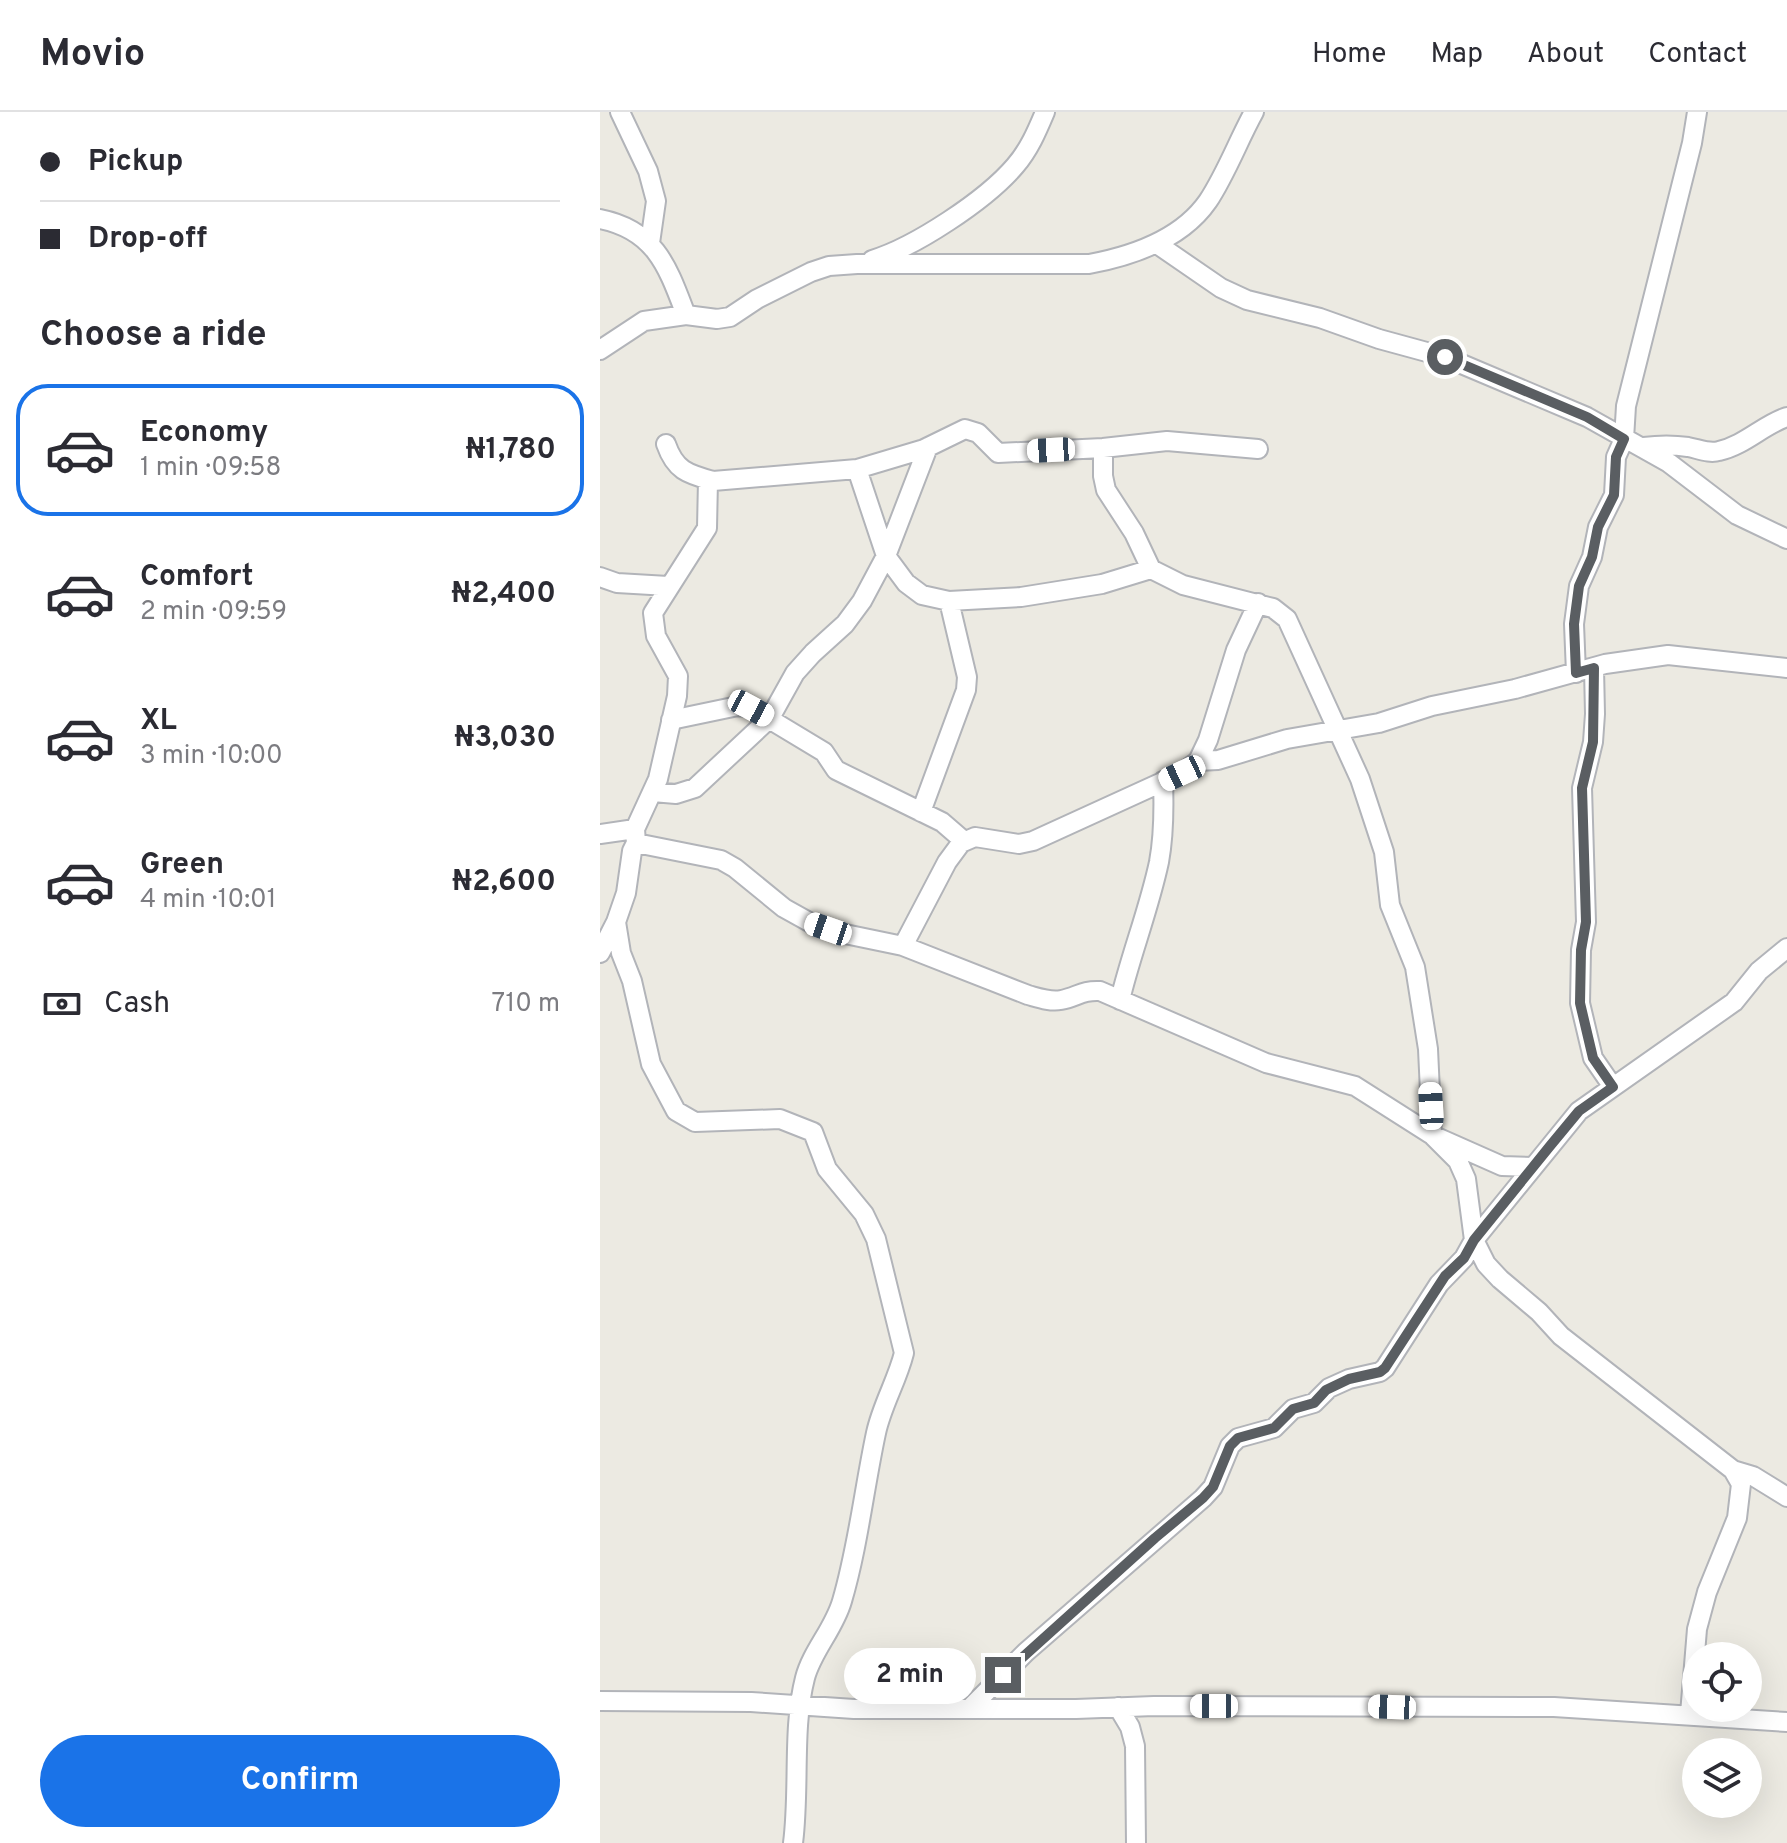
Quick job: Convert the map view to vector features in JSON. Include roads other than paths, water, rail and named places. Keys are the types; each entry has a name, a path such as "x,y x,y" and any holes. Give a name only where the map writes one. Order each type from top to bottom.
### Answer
{"street":[{"path":"620,112 648,171 656,201 650,243"},
{"path":"857,264 876,259 935,229 992,189 1016,165 1035,137 1045,112"},
{"path":"600,350 644,321 686,315 717,319 730,317 757,299 829,266 1089,264 1118,258 1157,244 1207,202 1254,112"},
{"path":"1613,1087 1593,1058 1580,1003 1581,950 1586,922 1582,788 1593,742 1585,670 1574,624 1579,586 1592,557 1598,527 1614,495 1616,457 1624,439 1626,406 1692,143 1697,112"},
{"path":"600,219 638,234 650,243 669,269 686,315"},
{"path":"1157,244 1221,288 1247,300 1320,318 1467,365 1587,417 1644,447 1737,515 1787,539"},
{"path":"1644,447 1673,446 1720,451 1742,443 1787,417"},
{"path":"666,444 672,462 690,475 708,480 741,481 857,469 928,447 965,429 978,433 998,453 1103,448 1167,441 1258,449"},
{"path":"653,792 676,794 695,788 770,718 795,673 845,624 862,601 886,556 928,447"},
{"path":"1103,448 1106,490 1134,533 1151,569 1183,585 1273,608 1287,619 1375,821 1384,852 1390,905 1415,967 1428,1049 1432,1135 1458,1161 1466,1179 1474,1240 1486,1264 1561,1336 1733,1470 1753,1476 1787,1497"},
{"path":"857,469 886,556 906,583 922,595 949,601 1021,597 1102,584 1151,569"},
{"path":"600,953 626,893 633,846 653,792 677,696 678,676 653,626 655,607 707,528 708,480"},
{"path":"600,577 617,583 668,586"},
{"path":"921,812 966,690 967,677 949,601"},
{"path":"1198,761 1208,740 1236,650 1258,603"},
{"path":"903,946 947,862 964,841 975,837 1019,844 1033,841 1163,781 1198,761 1218,760 1287,739 1379,723 1432,706 1585,670 1668,655 1787,668"},
{"path":"671,720 738,706 751,708 824,752 836,770 942,822 964,841"},
{"path":"1120,1000 1159,863 1164,828 1163,781"},
{"path":"600,834 636,836 721,860 784,908 811,923 845,934 903,946 1048,1001 1063,1000 1086,990 1100,991 1266,1063 1355,1086 1432,1135 1502,1166 1533,1167"},
{"path":"616,922 621,953 632,981 651,1064 676,1111 695,1122 780,1119 813,1132 827,1169 864,1214 876,1239 904,1353 876,1434 850,1574 841,1606 806,1675 800,1705 793,1843"},
{"path":"970,1708 1026,1652 1203,1498 1213,1487 1230,1446 1238,1438 1274,1428 1293,1409 1314,1403 1326,1390 1385,1368 1439,1284 1464,1258 1474,1240 1579,1111 1734,1002 1759,971 1787,948"},
{"path":"1696,1642 1707,1592 1737,1518 1741,1484 1733,1470"},
{"path":"600,1701 751,1702 854,1709 1554,1707 1682,1714"},
{"path":"1118,1707 1130,1727 1135,1746 1136,1843"},
{"path":"1762,1720 1787,1722"}]}
